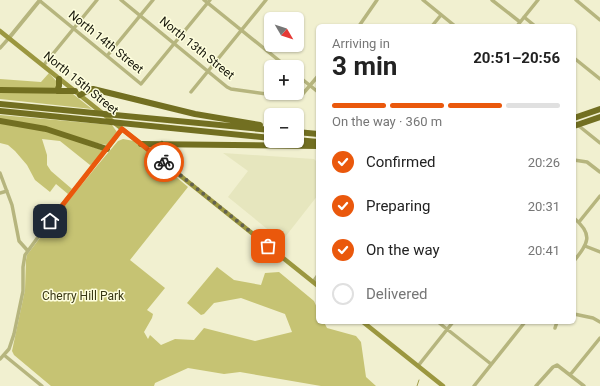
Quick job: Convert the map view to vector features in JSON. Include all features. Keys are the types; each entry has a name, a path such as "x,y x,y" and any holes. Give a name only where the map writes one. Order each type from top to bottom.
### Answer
{"highway":[{"path":"57,91 60,79"},
{"path":"0,90 57,91 77,93 93,89 195,114 264,128"},
{"path":"0,104 264,128"},
{"path":"576,117 600,109"},
{"path":"0,112 105,122 123,126 264,137"},
{"path":"576,125 600,118"},
{"path":"0,121 46,129 107,149"},
{"path":"304,133 316,134"},
{"path":"304,141 316,142"},
{"path":"141,144 316,146"},
{"path":"158,158 157,150 162,144"}],"main road":[{"name":"North 15th Street","path":"0,31 77,93 123,126 158,158 316,284"},
{"path":"107,149 123,126"},
{"path":"367,324 443,386"}],"street":[{"path":"0,48 40,0"},
{"name":"North 14th Street","path":"40,0 141,84 174,44"},
{"path":"43,66 97,0"},
{"name":"North 13th Street","path":"121,0 231,89 295,98 301,96 316,78"},
{"path":"107,56 153,0"},
{"path":"191,92 266,0"},
{"path":"360,24 378,0"},
{"path":"423,0 452,24"},
{"path":"492,0 520,22 538,0"},
{"path":"576,0 600,20"},
{"path":"174,44 207,1 278,60"},
{"path":"434,24 441,15"},
{"path":"524,17 533,24"},
{"path":"576,60 600,79"},
{"path":"304,81 316,90"},
{"path":"576,124 600,143"},
{"path":"0,359 11,344 16,324 22,291 25,255 57,211 107,149"},
{"path":"576,160 588,162 600,172"},
{"path":"0,173 15,218 19,241 28,250"},
{"path":"0,193 7,191"},
{"path":"579,222 600,196"},
{"path":"576,220 586,231 588,238 585,246 576,258"},
{"path":"585,246 600,252"},
{"path":"313,282 316,278"},
{"path":"576,314 593,318 600,322"},
{"path":"441,324 491,364"},
{"path":"418,366 451,324"},
{"path":"474,386 523,324"},
{"path":"555,328 556,324"},
{"path":"570,375 600,338"},
{"path":"4,355 42,386"},
{"path":"536,386 554,366 559,366 584,386"}],"shaded area":[{"path":"223,153 314,159 316,161 316,198 282,241 228,197 248,171"}],"green space":[{"path":"49,73 58,83 55,89 0,88 0,79 41,82"},
{"path":"0,91 73,94 92,109 0,99"},
{"path":"0,115 112,125 117,132 107,145 0,119"},
{"path":"0,123 32,128 62,136 104,151 94,163 90,165 60,141 42,139 47,155 47,165 51,171 72,189 68,194 56,184 50,192 35,180 27,165 15,151 8,145 0,143"},
{"name":"Cherry Hill Park","path":"123,139 134,141 188,187 130,260 165,288 147,310 153,314 144,332 148,339 150,335 161,345 175,339 194,340 204,328 255,341 292,332 285,314 241,298 214,303 204,314 201,315 187,303 217,267 234,280 261,285 265,273 279,272 314,301 316,306 316,324 325,324 327,328 356,336 361,342 366,377 376,386 321,386 240,372 224,374 188,368 155,383 154,386 51,386 14,355 12,351 25,290 27,255 94,169 118,141"}],"waterway":[{"path":"417,386 419,380"}],"way so far":[{"path":"164,162 268,246"}],"route":[{"path":"50,221 122,129 164,162"}]}
